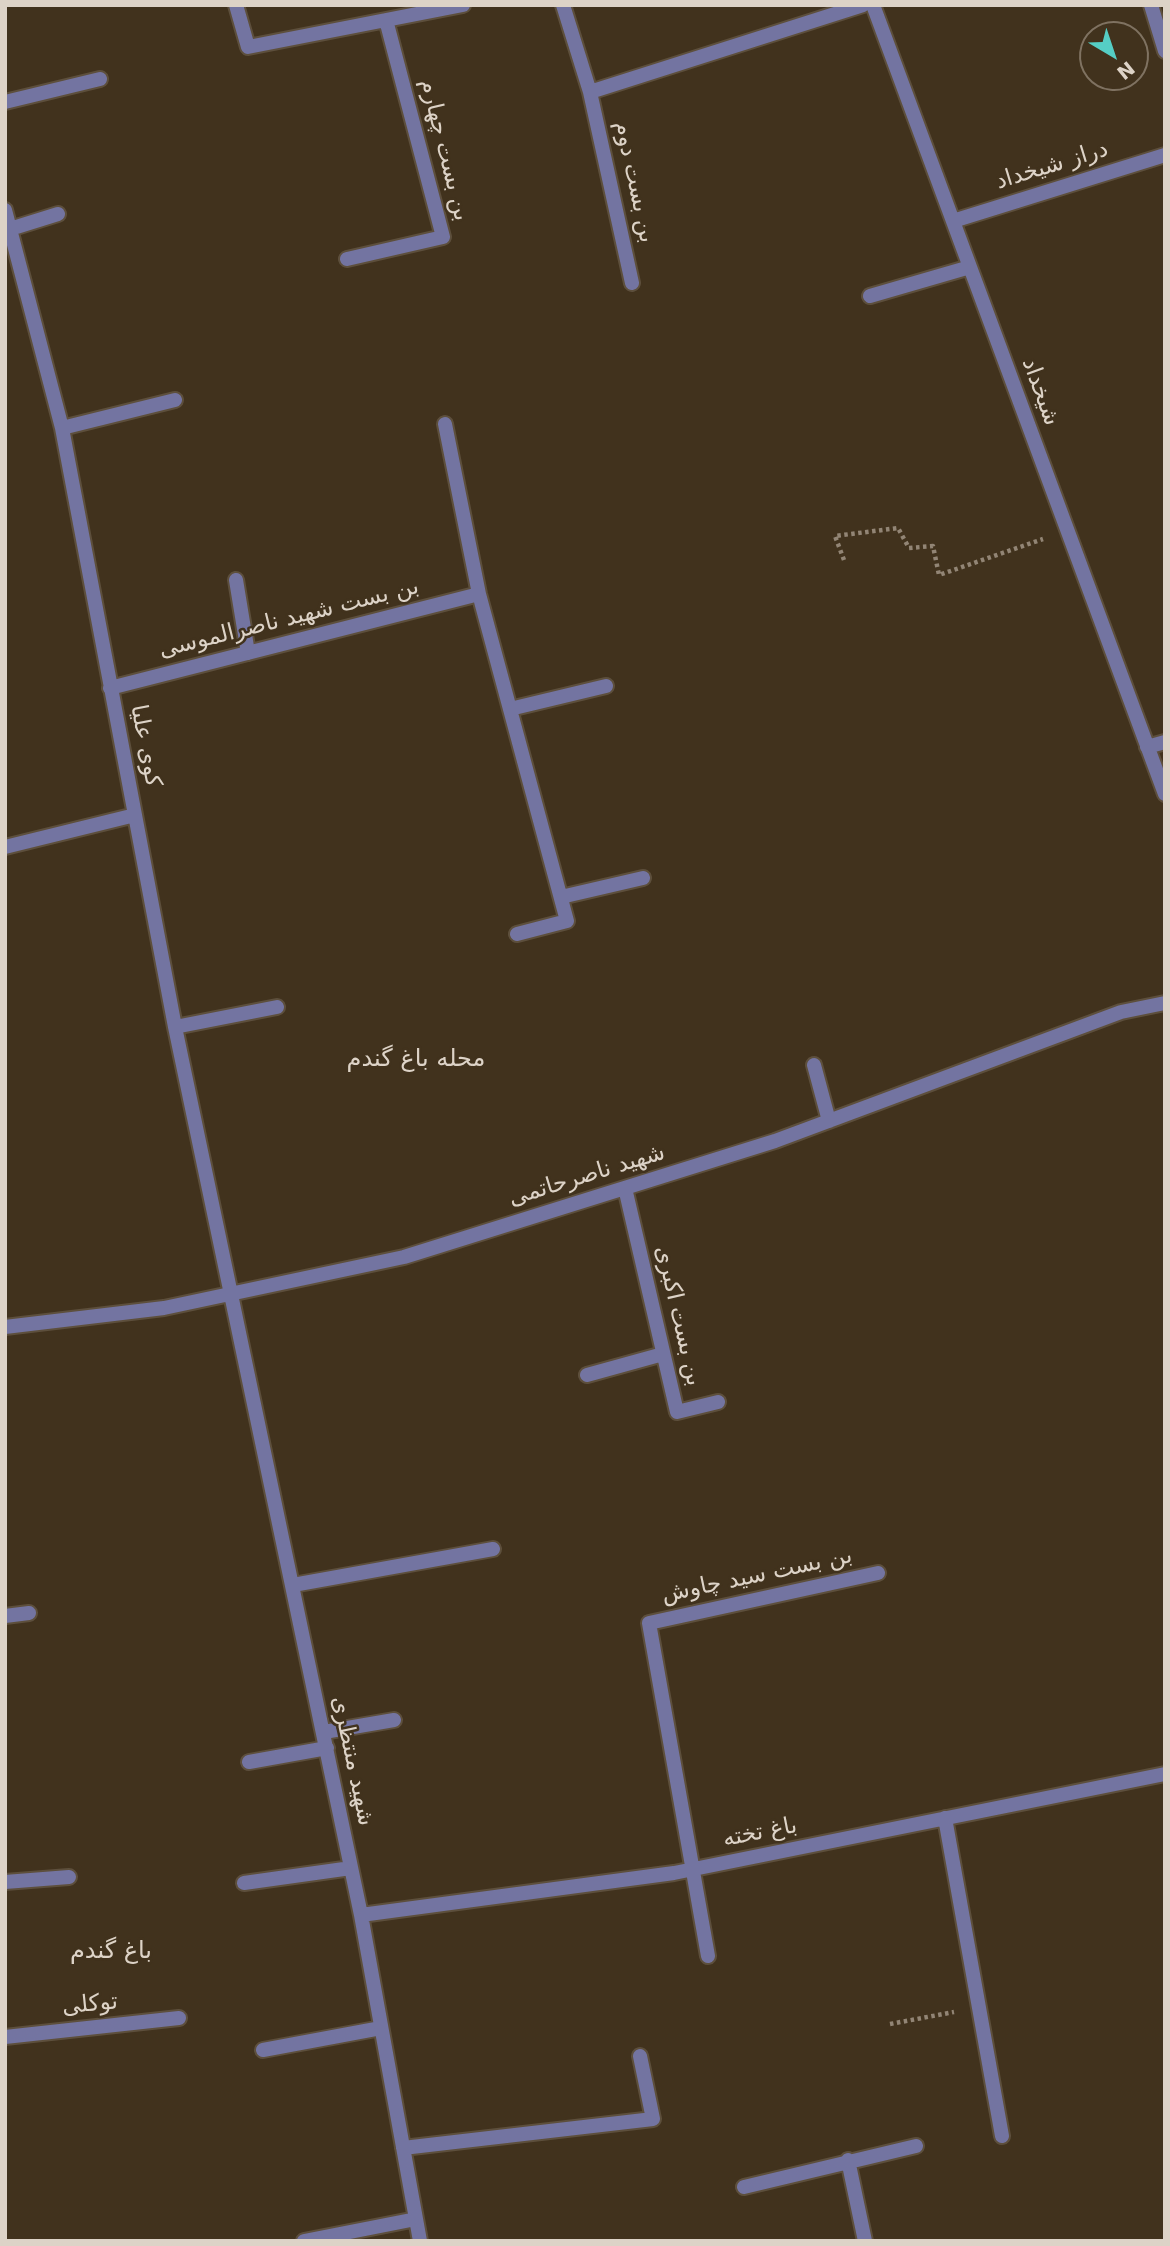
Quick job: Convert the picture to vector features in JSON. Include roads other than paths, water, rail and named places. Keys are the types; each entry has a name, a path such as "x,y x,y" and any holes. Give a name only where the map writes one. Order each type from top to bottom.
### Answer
{"street":[{"path":"236,5 248,47 463,5"},
{"name":"بن بست دوم","path":"563,5 590,92 632,283"},
{"path":"590,92 863,5"},
{"name":"شیخداد","path":"873,5 1165,794"},
{"path":"1151,5 1165,51"},
{"name":"بن بست چهارم","path":"346,259 443,237 386,20"},
{"path":"5,102 100,79"},
{"name":"دراز شیخداد","path":"953,221 1165,155"},
{"name":"کوی علیا","path":"5,210 62,428 175,1027 233,1292"},
{"path":"10,229 58,214"},
{"path":"870,296 970,267"},
{"path":"62,428 175,400"},
{"path":"445,424 479,594 567,920 517,934"},
{"path":"236,580 248,653"},
{"name":"بن بست شهید ناصرالموسی","path":"110,688 479,594"},
{"path":"510,709 606,686"},
{"path":"1147,747 1165,742"},
{"path":"5,846 135,815"},
{"path":"561,897 643,878"},
{"name":"شهید ناصرحاتمی","path":"5,1327 164,1308 404,1257 828,1121 1121,1012 1165,1003"},
{"path":"175,1027 277,1007"},
{"path":"814,1065 828,1121"},
{"name":"بن بست اکبری","path":"625,1188 677,1412 718,1402"},
{"name":"شهید منتظری","path":"233,1292 361,1915 420,2241"},
{"path":"587,1375 663,1354"},
{"path":"293,1585 493,1549"},
{"name":"بن بست سید چاوش","path":"708,1956 649,1623 878,1573"},
{"path":"5,1616 29,1613"},
{"path":"324,1732 394,1720"},
{"path":"249,1762 327,1748"},
{"name":"باغ تخته","path":"361,1915 692,1870 1165,1774"},
{"path":"945,1818 1002,2136"},
{"path":"244,1883 351,1868"},
{"path":"5,1882 69,1877"},
{"name":"توکلی","path":"5,2038 179,2018"},
{"path":"263,2050 381,2028"},
{"path":"403,2148 653,2119 640,2056"},
{"path":"744,2187 848,2160 916,2146"},
{"path":"848,2160 865,2241"},
{"path":"304,2241 416,2219"}],"district":[{"name":"محله باغ گندم","path":"416,1060"},
{"name":"باغ گندم","path":"111,1952"}]}
